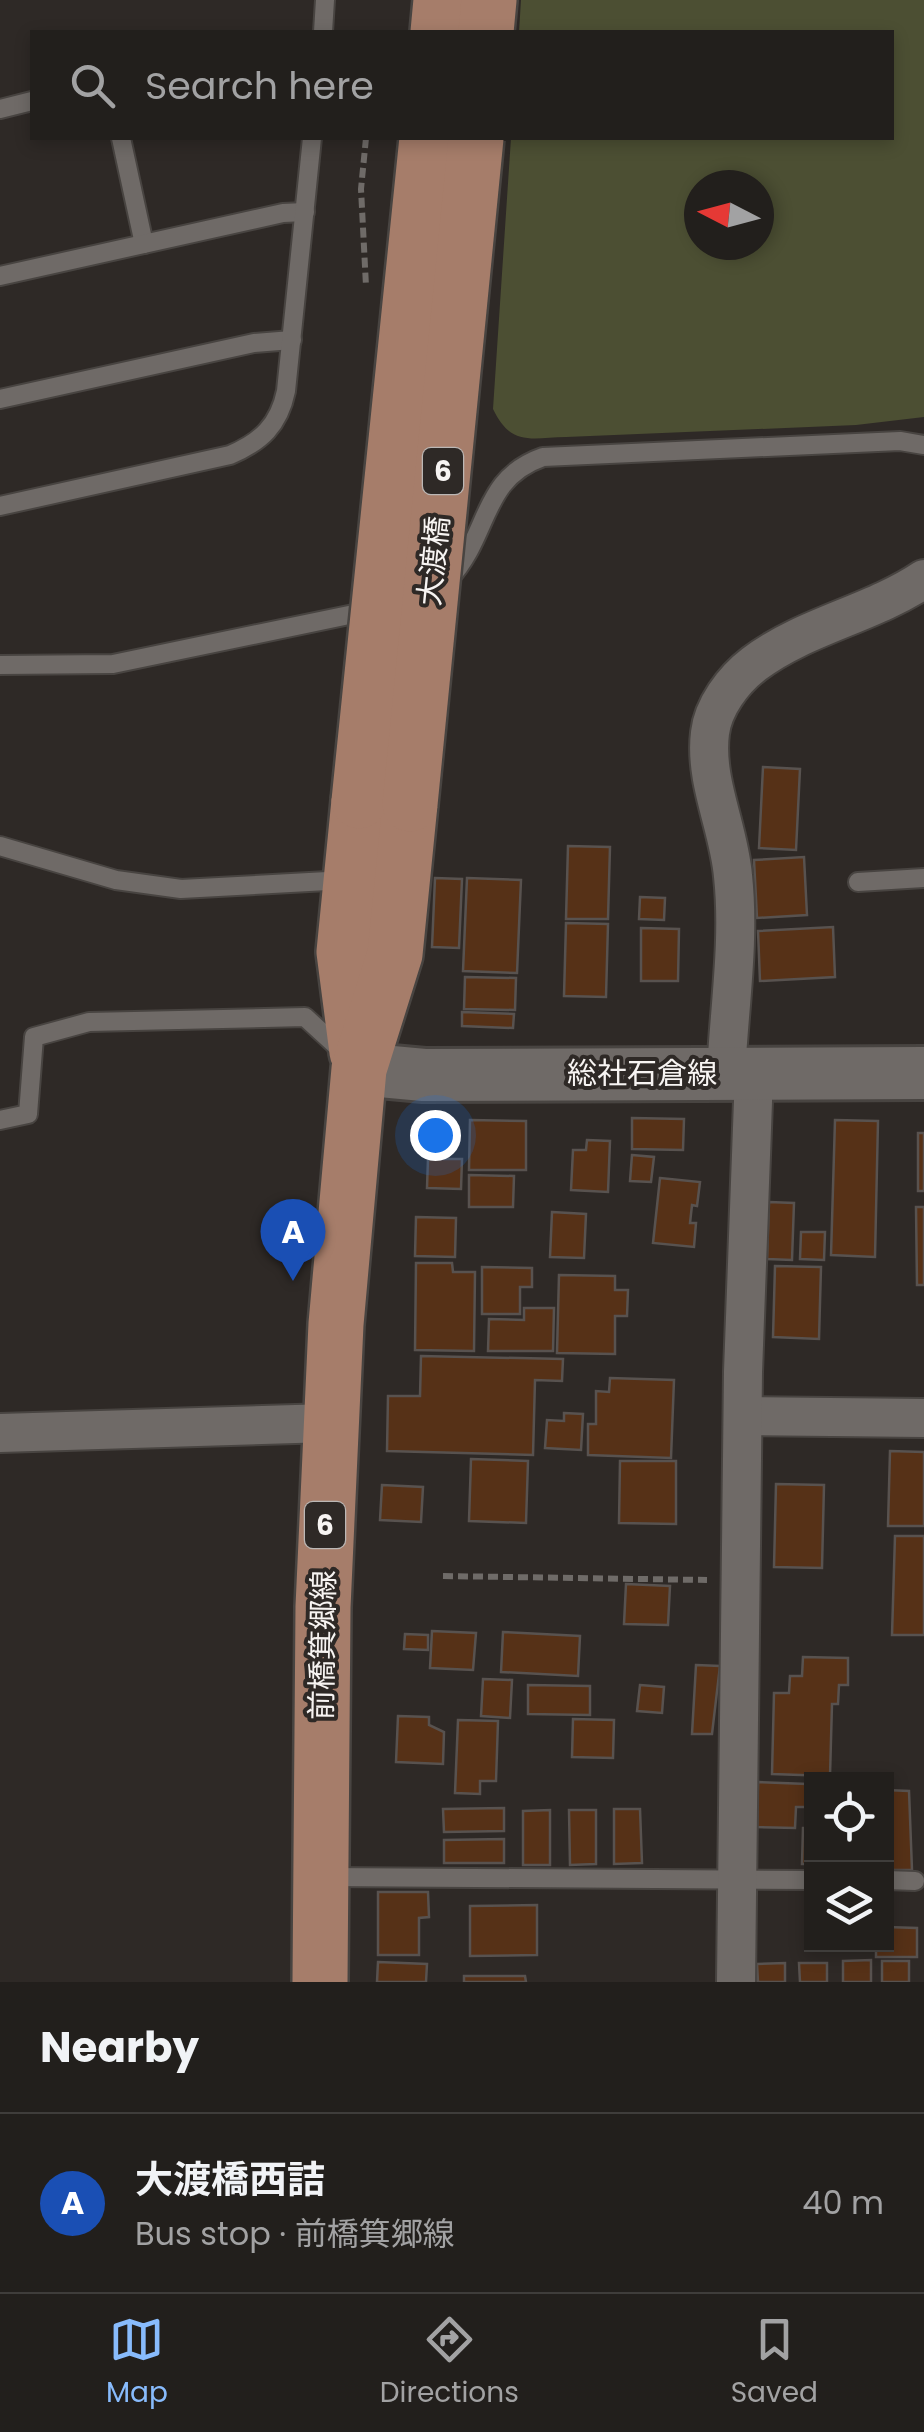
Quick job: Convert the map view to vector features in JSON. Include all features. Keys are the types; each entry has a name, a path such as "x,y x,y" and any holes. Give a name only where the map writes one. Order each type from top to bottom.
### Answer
{"main road":[{"path":"438,30 441,0"},
{"path":"486,30 489,0"},
{"name":"大渡橋","path":"385,803 427,140"},
{"name":"大渡橋","path":"385,803 476,140"},
{"name":"前橋箕郷線","path":"320,1982 329,1422 359,1070 344,952 352,880 385,803"},
{"name":"前橋箕郷線","path":"359,1070 395,954 385,803"},
{"name":"総社石倉線","path":"359,1070 424,1074 924,1073"}],"street":[{"path":"736,1982 743,1416 740,1074 730,850 710,757 710,732 718,706 754,663 898,596 924,579"},
{"path":"743,1416 924,1418"},
{"path":"0,1434 329,1422"}],"lane":[{"path":"323,30 325,0"},
{"path":"0,109 30,102"},
{"path":"121,140 144,244"},
{"path":"1,503 244,449 278,420 292,340 312,140"},
{"path":"0,276 283,213 304,212"},
{"path":"0,400 254,342 292,340"},
{"path":"0,664 113,664 406,601 449,579 476,546 484,516 506,477 521,464 544,456 900,442 924,445"},
{"path":"0,846 102,877 181,889 352,880"},
{"path":"858,882 924,878"},
{"path":"0,1120 28,1114 34,1037 89,1022 305,1017 359,1070"},
{"path":"321,1877 804,1880"},
{"path":"894,1880 914,1880"}],"path":[{"path":"443,1576 740,1580"}],"green space":[{"path":"521,0 924,0 924,417 856,425 542,438 514,434 493,409 511,140 894,140 894,30 519,30"}],"building":[{"path":"763,767 800,769 796,850 759,848"},
{"path":"568,846 610,847 608,919 566,919"},
{"path":"804,857 807,915 757,918 754,860"},
{"path":"435,878 462,879 459,948 432,947"},
{"path":"467,878 521,880 517,973 463,971"},
{"path":"640,897 665,898 664,920 639,919"},
{"path":"566,923 608,924 606,997 564,996"},
{"path":"833,927 835,977 760,981 758,931"},
{"path":"641,928 679,929 678,981 641,981"},
{"path":"465,977 516,978 515,1010 464,1009"},
{"path":"462,1012 514,1014 513,1028 462,1026"},
{"path":"632,1118 684,1119 683,1150 632,1149"},
{"path":"470,1120 526,1121 526,1170 469,1170"},
{"path":"835,1120 878,1121 875,1257 831,1255"},
{"path":"918,1133 924,1133 924,1191 918,1191"},
{"path":"587,1140 610,1141 608,1192 571,1190 573,1150 586,1150"},
{"path":"632,1155 654,1157 651,1182 630,1181"},
{"path":"428,1159 462,1159 461,1189 427,1188"},
{"path":"469,1175 514,1176 513,1207 469,1207"},
{"path":"660,1178 700,1182 690,1223 696,1223 694,1247 653,1243"},
{"path":"769,1202 794,1203 792,1260 767,1259"},
{"path":"916,1207 924,1207 924,1285 917,1285"},
{"path":"552,1212 586,1214 584,1258 550,1257"},
{"path":"416,1217 456,1218 455,1257 415,1256"},
{"path":"801,1232 825,1232 824,1260 800,1259"},
{"path":"416,1263 452,1263 453,1272 475,1272 474,1351 415,1350"},
{"path":"775,1266 821,1267 819,1339 773,1337"},
{"path":"482,1267 532,1268 532,1287 520,1287 520,1314 482,1314"},
{"path":"559,1275 615,1276 615,1290 628,1290 627,1316 615,1316 615,1354 557,1353"},
{"path":"524,1308 554,1308 553,1351 488,1351 489,1319 524,1320"},
{"path":"421,1356 563,1359 562,1381 535,1380 533,1455 387,1451 388,1396 420,1396"},
{"path":"610,1378 674,1380 671,1458 588,1455 588,1424 596,1424 596,1391 609,1392"},
{"path":"564,1413 583,1414 581,1450 545,1448 547,1420 564,1421"},
{"path":"890,1451 924,1452 924,1526 888,1526"},
{"path":"471,1459 528,1461 526,1523 469,1521"},
{"path":"620,1461 676,1461 676,1524 619,1523"},
{"path":"776,1484 824,1485 822,1568 774,1567"},
{"path":"382,1485 423,1487 421,1522 380,1520"},
{"path":"895,1536 924,1536 924,1635 892,1635"},
{"path":"626,1584 670,1586 668,1625 624,1624"},
{"path":"432,1631 476,1633 473,1670 430,1668"},
{"path":"503,1632 580,1636 578,1676 501,1672"},
{"path":"405,1634 428,1635 428,1650 404,1649"},
{"path":"803,1657 848,1658 848,1685 839,1685 838,1704 832,1704 830,1772 772,1774 774,1693 789,1693 790,1676 802,1676"},
{"path":"696,1665 720,1666 712,1734 692,1734"},
{"path":"483,1679 512,1680 510,1718 481,1716"},
{"path":"528,1685 590,1686 590,1715 528,1714"},
{"path":"640,1685 664,1687 662,1713 637,1711"},
{"path":"398,1716 429,1717 429,1725 444,1732 443,1764 396,1762"},
{"path":"573,1719 614,1720 613,1758 572,1757"},
{"path":"458,1720 498,1721 496,1781 480,1781 480,1794 455,1793"},
{"path":"758,1782 804,1784 804,1807 796,1807 795,1828 757,1827"},
{"path":"894,1790 909,1791 912,1870 894,1870"},
{"path":"504,1808 504,1831 444,1832 443,1809"},
{"path":"614,1809 640,1809 642,1863 614,1864"},
{"path":"550,1810 550,1865 523,1865 523,1811"},
{"path":"569,1810 596,1810 596,1864 570,1865"},
{"path":"504,1839 504,1863 444,1863 444,1840"},
{"path":"378,1892 428,1892 429,1917 419,1918 419,1955 378,1955"},
{"path":"537,1905 537,1955 470,1956 470,1906"},
{"path":"894,1927 917,1928 917,1957 876,1957 876,1952 894,1952"},
{"path":"871,1960 871,1982 843,1982 843,1961"},
{"path":"882,1961 909,1961 909,1982 882,1982"},
{"path":"378,1962 427,1964 426,1982 377,1982"},
{"path":"785,1963 785,1982 758,1982 757,1964"},
{"path":"799,1963 827,1963 827,1982 800,1982"},
{"path":"464,1976 525,1976 526,1982 464,1982"}],"place":[{"name":"大渡橋西詰","path":"293,1281"}]}
